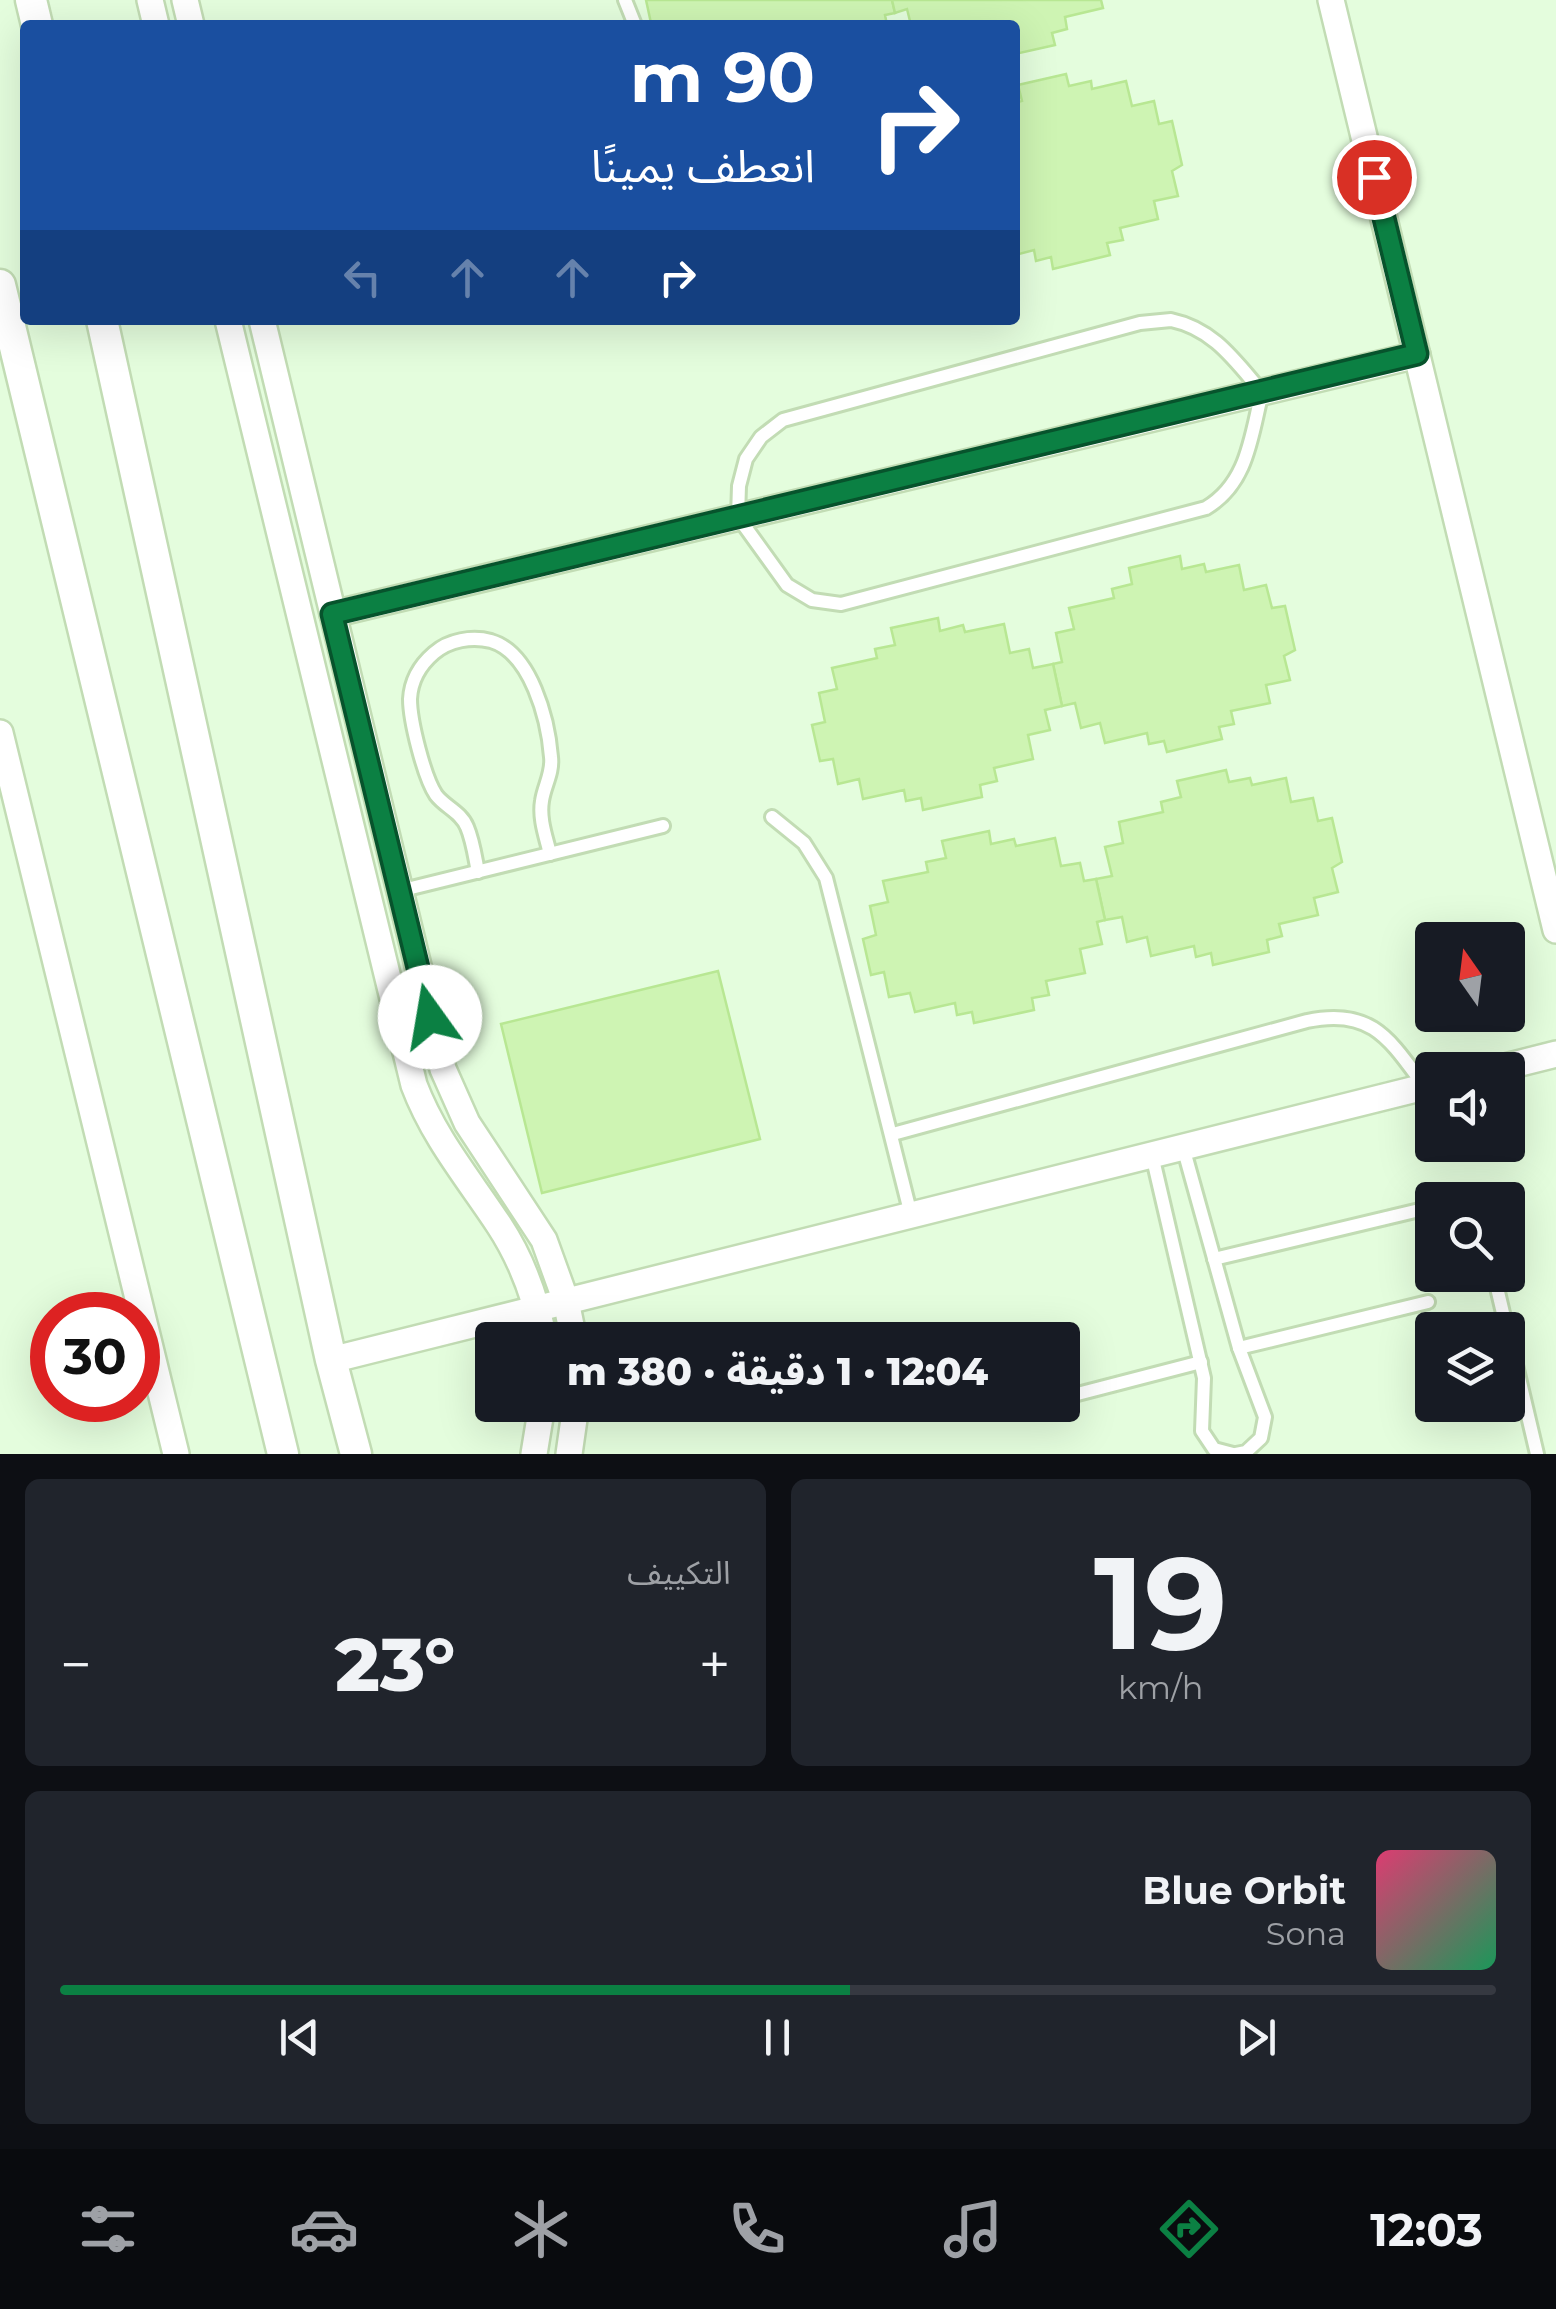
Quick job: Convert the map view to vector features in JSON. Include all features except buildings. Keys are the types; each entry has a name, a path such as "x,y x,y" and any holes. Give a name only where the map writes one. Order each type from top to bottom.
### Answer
{"street":[{"path":"1331,0 1556,930"},
{"path":"0,285 283,1454"},
{"path":"103,325 331,1360 356,1454"},
{"path":"229,325 414,1085 434,1131 515,1252 541,1322"},
{"path":"263,325 437,1048 451,1090 485,1155 544,1240 570,1322"},
{"path":"332,614 1417,354"},
{"path":"0,733 12,839 176,1454"},
{"path":"1525,1062 1556,1054"},
{"path":"331,1360 1415,1089"},
{"path":"534,1454 539,1422"},
{"path":"570,1454 574,1422"}],"lane":[{"path":"1171,320 1201,330 1225,349 1262,392 1242,470 1228,493 1206,508 855,600 826,603 798,594 777,573 738,517 746,459 762,437 783,420 1140,324 1171,320"},
{"path":"478,872 468,828 440,799 429,780 412,714 412,684 418,671 438,649 452,642 496,642 529,672 552,759 541,812 550,854"},
{"path":"772,817 804,843 826,878 911,1215"},
{"path":"400,892 663,826"},
{"path":"893,1134 1307,1021 1334,1017 1348,1017 1374,1027 1415,1070"},
{"path":"1152,1155 1201,1362 1202,1432 1214,1449 1234,1454 1254,1446 1265,1428 1262,1407 1238,1348 1184,1147"},
{"path":"1214,1259 1415,1211"},
{"path":"1238,1348 1428,1302"},
{"path":"1080,1393 1201,1362"},
{"path":"1525,1405 1537,1454"}],"route":[{"path":"430,1017 332,614 1417,354 1374,177"}]}
